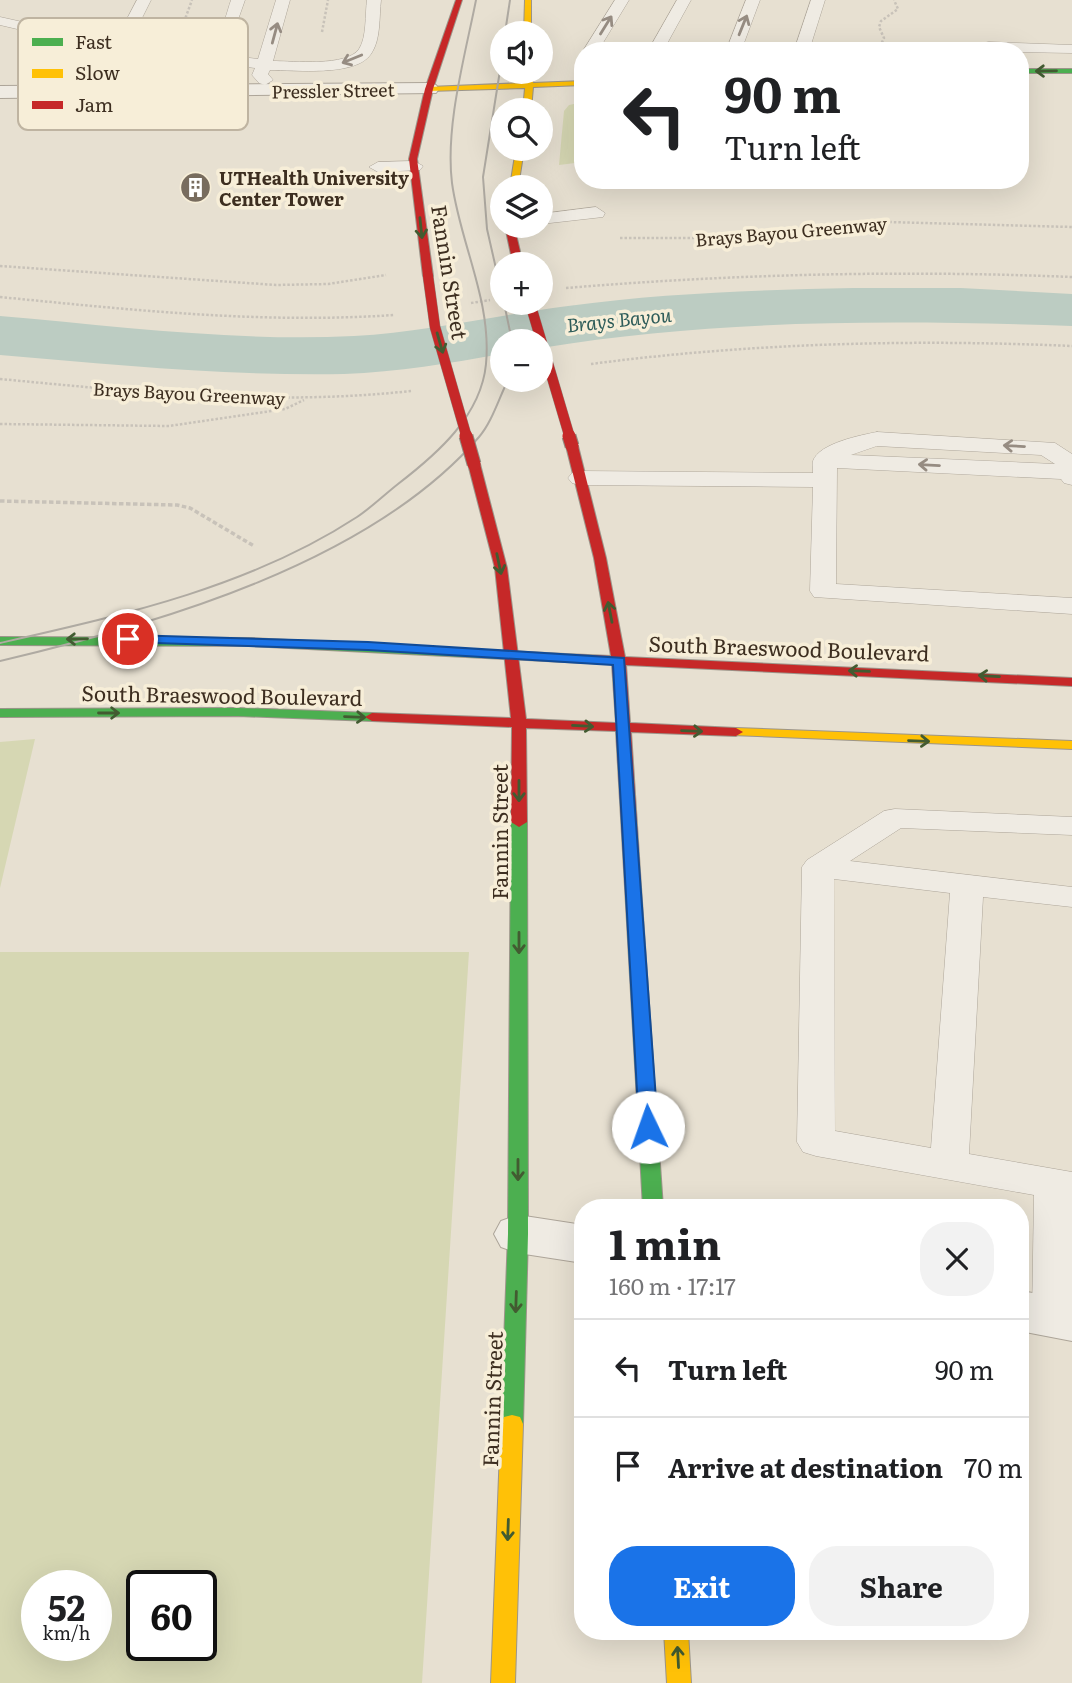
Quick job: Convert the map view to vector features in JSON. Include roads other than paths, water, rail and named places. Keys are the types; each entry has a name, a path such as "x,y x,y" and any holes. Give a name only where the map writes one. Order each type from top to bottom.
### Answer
{"main road":[{"name":"Fannin Street","path":"459,0 429,89 413,159 435,327 501,568 519,723 518,1234 503,1683"},
{"path":"527,21 528,0"},
{"path":"529,21 536,0"},
{"path":"434,27 437,66"},
{"path":"1029,71 1072,71"},
{"name":"Pressler Street","path":"553,83 574,83"},
{"name":"Pressler Street","path":"429,89 498,88 524,84"},
{"name":"Pressler Street","path":"536,84 574,90"},
{"path":"1029,86 1072,86"},
{"path":"534,315 572,446 600,558 620,661 652,1199"},
{"name":"South Braeswood Boulevard","path":"0,641 192,640 1072,681"},
{"name":"South Braeswood Boulevard","path":"0,713 238,712 1072,745"},
{"path":"677,1640 679,1683"}],"street":[{"name":"Pressler Street","path":"248,92 429,89"},
{"name":"Pressler Street","path":"0,92 18,94"},
{"path":"518,1234 574,1243"}],"lane":[{"path":"135,18 144,0"},
{"path":"231,18 238,0"},
{"path":"277,90 260,75 283,0"},
{"path":"248,63 319,66 354,62 364,54 369,43 374,0"},
{"path":"596,42 622,0"},
{"path":"660,42 684,0"},
{"path":"737,42 753,0"},
{"path":"804,42 818,0"},
{"path":"0,21 18,25"},
{"path":"1029,47 1072,49"},
{"path":"378,167 414,166"},
{"path":"553,218 596,213"},
{"path":"825,470 823,592 1072,606"},
{"path":"580,478 825,470 1071,475"},
{"path":"818,867 895,818 1072,826"},
{"path":"818,867 1072,897"},
{"path":"818,867 816,1142 1063,1185 1048,1316"},
{"path":"950,1166 967,885"}],"water":[{"name":"Brays Bayou","path":"961,288 1072,294 1072,326 806,324 673,331 553,346 553,329 490,329 490,356 404,369 344,374 215,372 0,355 0,316 221,335 354,336 408,331 509,315 553,315 553,308 604,302 746,291"}],"tram line":[{"path":"0,643 184,596 273,562 316,541 362,513 428,460 455,432 476,400 486,364 484,318 456,205 451,161 457,91 476,0"},
{"path":"507,21 510,0"},
{"path":"492,252 487,229 483,177 498,84"},
{"path":"507,315 509,329"},
{"path":"0,661 126,628 192,607 258,582 321,553 380,520 434,481 484,431 503,392"}],"place":[{"name":"UTHealth University Center Tower","path":"196,187"}]}
